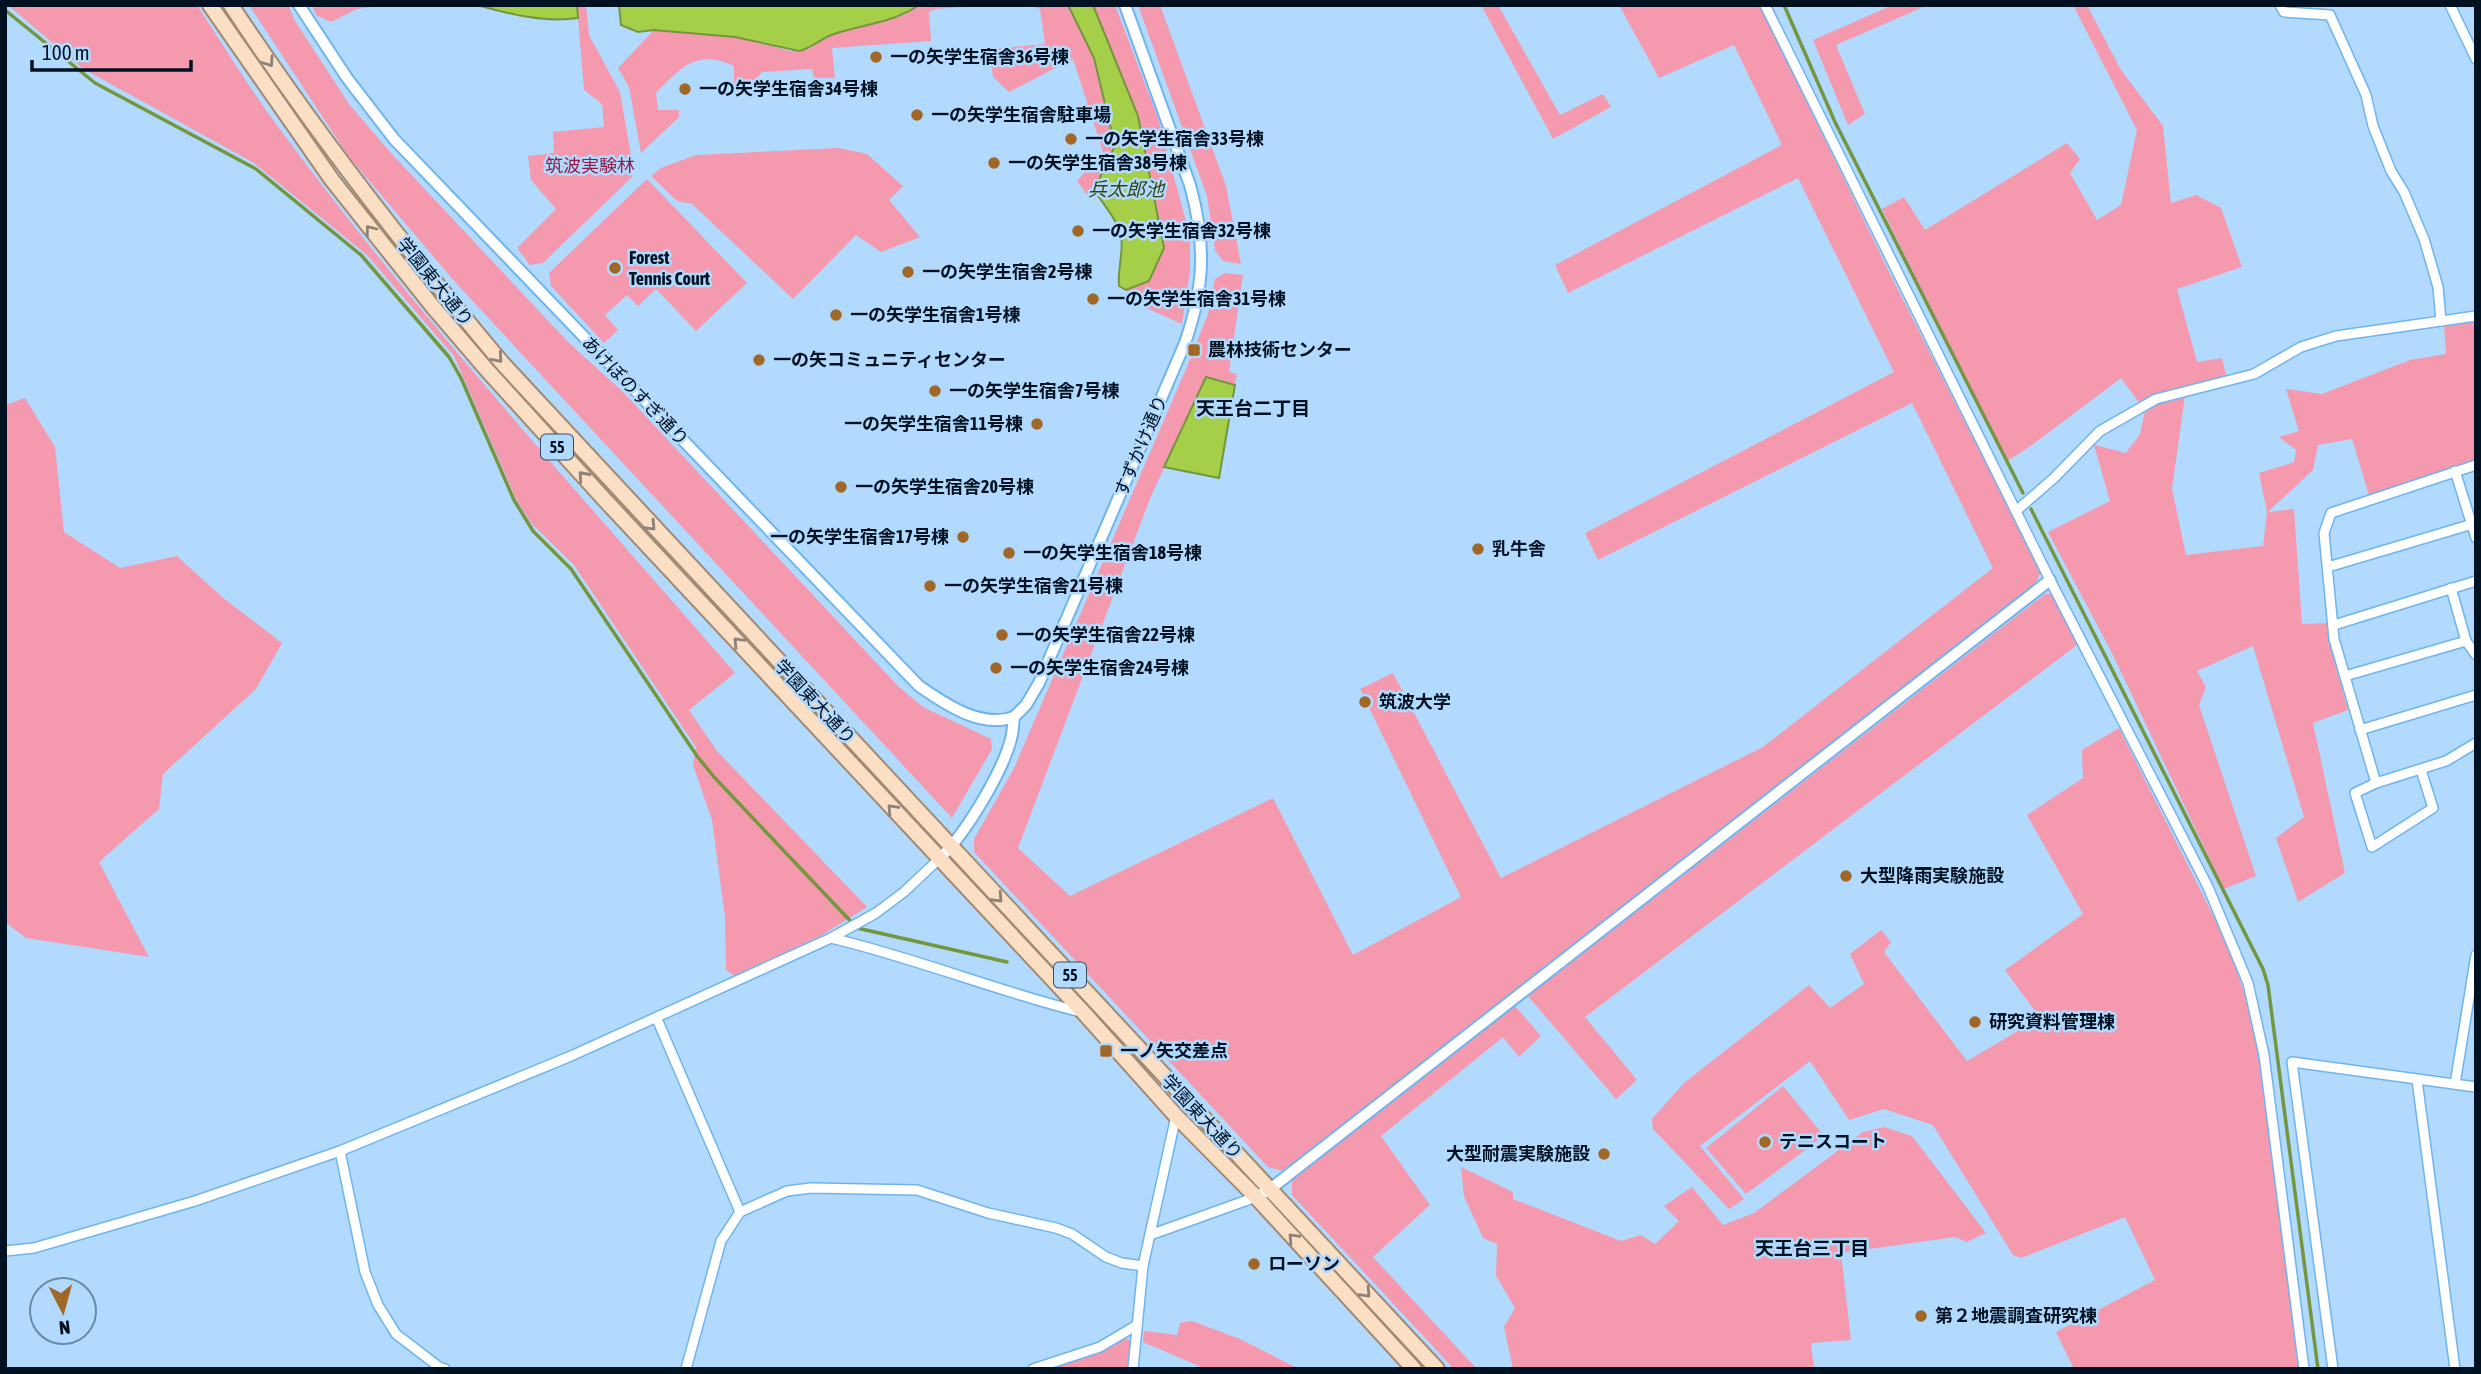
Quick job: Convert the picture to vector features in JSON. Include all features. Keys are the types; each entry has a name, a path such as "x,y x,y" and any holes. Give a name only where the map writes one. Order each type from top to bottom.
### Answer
{"main road":[{"name":"学園東大通り","path":"210,5 332,180 451,328 604,499 1414,1369"},
{"name":"学園東大通り","path":"231,5 301,109 370,202 503,364 1437,1369"}],"street":[{"name":"あけぼのすぎ通り","path":"299,5 340,67 394,139 919,685 937,699 976,718 997,720 1014,717"},
{"name":"すずかけ通り","path":"939,859 951,848 1005,757 1012,736 1014,717 1026,705 1039,683 1193,320 1201,281 1202,237 1190,185 1125,5"},
{"path":"1765,5 2050,580 2208,887 2248,983 2264,1055 2304,1369"},
{"path":"2280,5 2284,12 2330,15 2366,95 2373,126 2391,171 2404,192 2424,239 2438,287 2441,321"},
{"path":"2450,5 2476,59"},
{"path":"2016,511 2054,478 2100,431 2156,400 2254,374 2301,347 2336,336 2476,316"},
{"path":"2376,783 2334,639 2324,533 2331,513 2476,465"},
{"path":"2455,471 2474,524 2476,538"},
{"path":"2328,567 2474,524"},
{"path":"1150,1235 1269,1190 2050,580"},
{"path":"2334,625 2476,581"},
{"path":"2451,588 2466,641 2476,655"},
{"path":"2345,677 2466,641"},
{"path":"2360,730 2476,695"},
{"path":"2421,770 2433,808 2372,847 2355,793 2376,783 2446,761 2476,743"},
{"path":"5,1251 34,1248 195,1201 340,1151 657,1019 831,938 876,913 904,892 939,859"},
{"path":"831,938 874,948 1034,1001 1084,1013"},
{"path":"2455,1084 2476,955"},
{"path":"657,1019 740,1212"},
{"path":"2333,1369 2292,1062 2476,1087"},
{"path":"2417,1080 2455,1369"},
{"path":"1133,1369 1143,1266 1176,1116"},
{"path":"340,1151 365,1272 378,1305 396,1334 445,1369"},
{"path":"685,1369 721,1241 740,1212 787,1191 811,1188 918,1190 988,1213 1056,1228 1072,1234 1106,1257 1143,1266"},
{"path":"1033,1369 1100,1347 1136,1325"}],"green space":[{"path":"8,5 197,5 276,124 386,266 500,403 735,673 689,710 717,751 867,907 822,935 735,976 726,970 725,917 712,820 693,765 696,747 574,565 532,524 517,501 454,356 367,255 254,163 82,68"},
{"path":"249,5 288,5 295,21 349,104 390,152 568,342 623,392 898,686 923,707 991,739 992,749 952,818 455,282 349,157"},
{"path":"312,5 385,5 357,9 331,22 316,15"},
{"name":"筑波実験林","path":"577,5 586,5 589,35 620,92 633,167 632,177 543,263 530,265 517,248 556,209 531,180 528,156 554,153 553,132 604,127 602,104 584,90"},
{"path":"919,5 988,5 936,9 929,12 931,41 832,48 835,78 814,78 812,69 762,72 745,94 734,84 734,66 709,59 690,63 656,93 658,110 679,110 679,117 641,153 629,87 618,68 654,30 735,37 790,51 809,49 829,35 904,15"},
{"path":"1028,5 1068,5 1094,58 1115,146 1094,190 1088,196 1077,181 1103,152 1073,59 1009,92 993,77 989,49 1045,44 1040,9"},
{"path":"1093,5 1115,5 1158,118 1190,236 1190,271 1182,324 1142,306 1126,290 1149,280 1112,57"},
{"path":"1138,5 1160,5 1226,186 1241,264 1223,261 1215,250 1207,196"},
{"path":"1481,5 1498,5 1560,115 1603,94 1611,107 1553,139"},
{"path":"1619,5 1760,5 1890,274 2041,572 2035,585 1283,1171 1268,1167 974,852 974,839 1014,768 1186,369 1208,314 1215,279 1225,273 1243,275 1229,372 1237,374 1235,385 1206,377 1151,496 1018,848 1070,896 1273,798 1353,955 1461,897 1360,689 1393,673 1501,878 1763,747 1993,568 1912,403 1598,560 1585,533 1894,372 1798,178 1568,293 1555,265 1782,145 1734,45 1659,78"},
{"path":"1893,5 1928,5 1836,45 1865,114 1848,125 1813,40"},
{"path":"2073,5 2087,5 2121,70 2163,126 2171,203 2196,195 2221,208 2242,267 2177,289 2197,362 2222,358 2226,375 2186,388 2172,489 2186,555 2263,546 2267,512 2259,473 2294,462 2296,450 2279,437 2299,431 2286,389 2322,394 2410,360 2446,354 2444,325 2476,320 2476,461 2369,495 2352,439 2318,445 2313,470 2268,512 2294,509 2302,624 2327,623 2331,649 2348,710 2313,723 2345,873 2298,902 2276,838 2304,817 2253,646 2197,671 2206,687 2199,705 2256,876 2224,889 2112,653 2048,532 2110,501 2094,445 2126,453 2140,434 2145,411 2121,378 2006,462 1882,209 1904,197 1925,230 2067,143 2080,159 2070,173 2097,220 2121,205 2137,130"},
{"path":"839,148 867,154 903,186 889,200 920,237 881,252 856,235 793,299 692,204 677,201 651,176 661,168 696,155"},
{"path":"647,179 747,283 696,331 656,289 638,306 627,295 605,315 618,330 604,343 551,286 549,273"},
{"path":"25,398 55,447 64,532 120,568 177,556 222,597 282,643 256,689 163,774 159,809 99,862 149,957 26,938 5,922 5,405"},
{"path":"2045,594 2052,594 2077,645 1585,1017 1637,1080 1616,1099 1528,996"},
{"path":"2119,728 2230,949 2254,1025 2300,1369 2074,1369 2056,1332 2155,1280 2125,1217 2021,1258 2013,1255 1933,1125 1884,1109 1849,1120 1810,1061 1700,1146 1744,1199 1729,1209 1653,1129 1652,1119 1684,1083 1809,985 1830,1008 1864,984 1850,954 1881,930 1891,942 1884,952 1967,1061 2040,1018 2005,970 2083,914 2027,815 2083,778 2082,750"},
{"path":"1515,1006 1541,1036 1519,1057 1503,1037 1381,1136 1430,1205 1373,1257 1477,1369 1454,1369 1292,1195 1292,1180"},
{"name":"テニスコート","path":"1783,1086 1824,1136 1746,1194 1706,1148"},
{"path":"1884,1127 1912,1136 1986,1233 1967,1242 1955,1237 1841,1253 1851,1340 1811,1343 1814,1369 1513,1369 1504,1327 1515,1308 1496,1276 1497,1244 1483,1238 1464,1196 1461,1167 1513,1192 1513,1199 1621,1241 1641,1235 1655,1244 1679,1221 1664,1206 1692,1187 1723,1225 1754,1213 1863,1132"},
{"path":"1192,1321 1240,1339 1299,1369 1206,1369 1143,1342 1144,1331 1177,1335 1180,1323"},
{"path":"1123,1337 1130,1340 1128,1369 1049,1369 1107,1349"}],"water":[{"path":"477,5 577,5 578,18 540,18"},
{"path":"619,5 919,5 888,19 829,36 799,51 735,37 654,30 638,32 621,25"},
{"name":"兵太郎池","path":"1068,5 1093,5 1138,116 1164,248 1149,281 1126,290 1119,286 1122,243 1119,229 1094,190 1115,146 1094,58"},
{"path":"1206,377 1235,385 1219,478 1164,467"}],"waterway":[{"path":"1784,5 1835,122 2023,493"},
{"path":"5,10 95,83 256,169 361,255 449,357 461,378 514,500 533,531 571,569 697,756 857,928 1007,962"},
{"path":"2031,509 2263,969 2268,985 2318,1369"}],"place":[{"name":"一の矢学生宿舎36号棟","path":"876,57"},
{"name":"一の矢学生宿舎34号棟","path":"685,89"},
{"name":"一の矢学生宿舎駐車場","path":"917,115"},
{"name":"一の矢学生宿舎33号棟","path":"1071,139"},
{"name":"一の矢学生宿舎38号棟","path":"994,163"},
{"name":"一の矢学生宿舎32号棟","path":"1078,231"},
{"name":"Forest Tennis Court","path":"615,268"},
{"name":"一の矢学生宿舎2号棟","path":"908,272"},
{"name":"一の矢学生宿舎31号棟","path":"1093,299"},
{"name":"一の矢学生宿舎1号棟","path":"836,315"},
{"name":"農林技術センター","path":"1194,350"},
{"name":"一の矢コミュニティセンター","path":"759,360"},
{"name":"一の矢学生宿舎7号棟","path":"935,391"},
{"name":"一の矢学生宿舎11号棟","path":"1037,424"},
{"name":"一の矢学生宿舎20号棟","path":"841,487"},
{"name":"一の矢学生宿舎17号棟","path":"963,537"},
{"name":"乳牛舎","path":"1478,549"},
{"name":"一の矢学生宿舎18号棟","path":"1009,553"},
{"name":"一の矢学生宿舎21号棟","path":"930,586"},
{"name":"一の矢学生宿舎22号棟","path":"1002,635"},
{"name":"一の矢学生宿舎24号棟","path":"996,668"},
{"name":"筑波大学","path":"1365,702"},
{"name":"大型降雨実験施設","path":"1846,876"},
{"name":"研究資料管理棟","path":"1975,1022"},
{"name":"一ノ矢交差点","path":"1106,1051"},
{"name":"テニスコート","path":"1765,1142"},
{"name":"大型耐震実験施設","path":"1604,1154"},
{"name":"ローソン","path":"1254,1264"},
{"name":"第２地震調査研究棟","path":"1921,1316"}],"district":[{"name":"天王台二丁目","path":"1253,408"},
{"name":"天王台三丁目","path":"1812,1248"}]}
